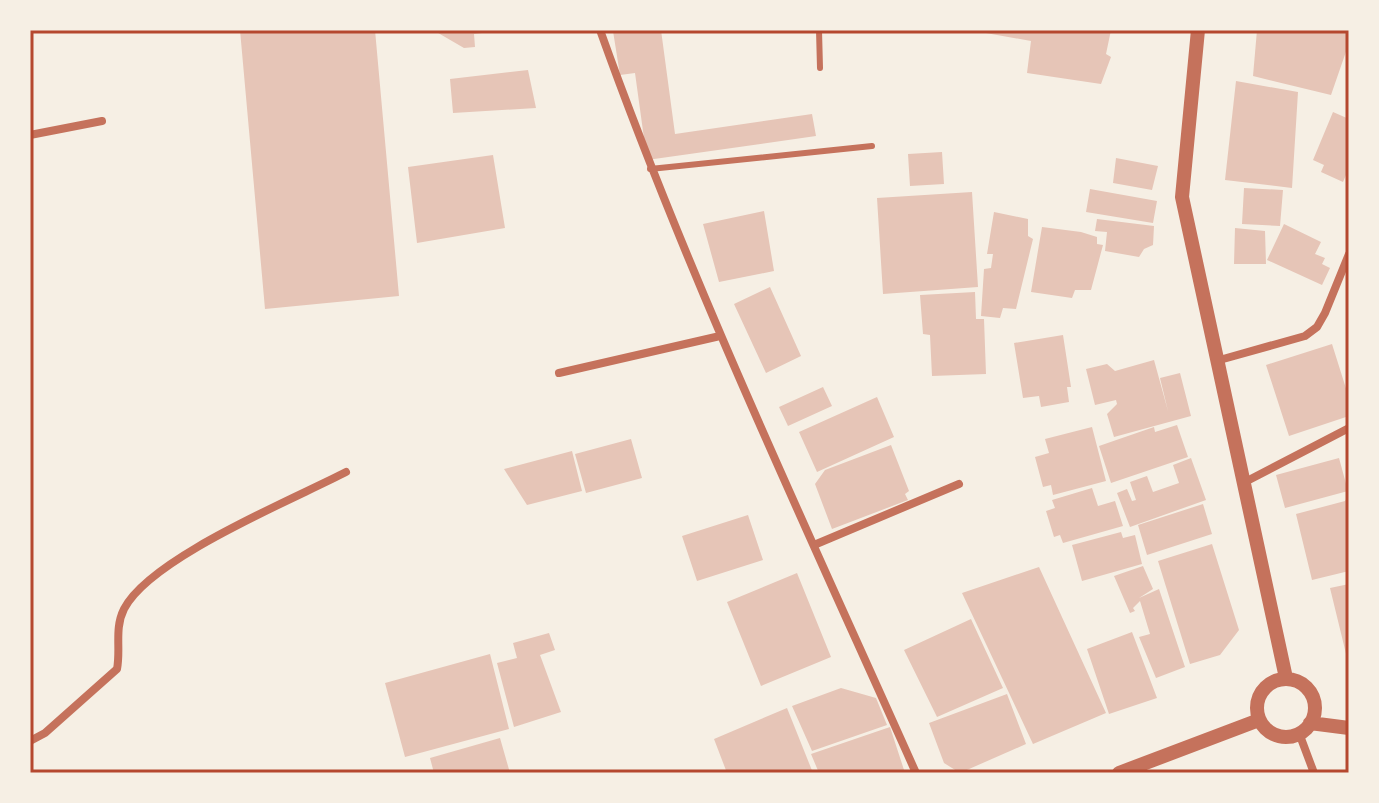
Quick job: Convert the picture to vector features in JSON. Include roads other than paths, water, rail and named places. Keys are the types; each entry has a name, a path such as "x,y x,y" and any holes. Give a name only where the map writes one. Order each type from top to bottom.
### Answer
{"street":[{"path":"600,30 650,169 720,336 916,773"},
{"path":"1198,30 1182,197 1215,362 1245,482 1286,678"},
{"path":"30,135 102,121"},
{"path":"1215,362 1305,336 1317,327 1349,254"},
{"path":"559,373 720,336"},
{"path":"1245,482 1349,428"},
{"path":"30,741 45,733 117,669 120,618 143,584 180,558 346,472"},
{"path":"814,545 959,484"},
{"path":"1314,773 1305,728 1313,698 1303,684 1286,678 1264,688 1257,703 1259,720 1276,735 1305,728 1349,728"},
{"path":"1119,773 1259,720"}],"lane":[{"path":"819,30 820,68"},
{"path":"650,169 872,146"}]}
